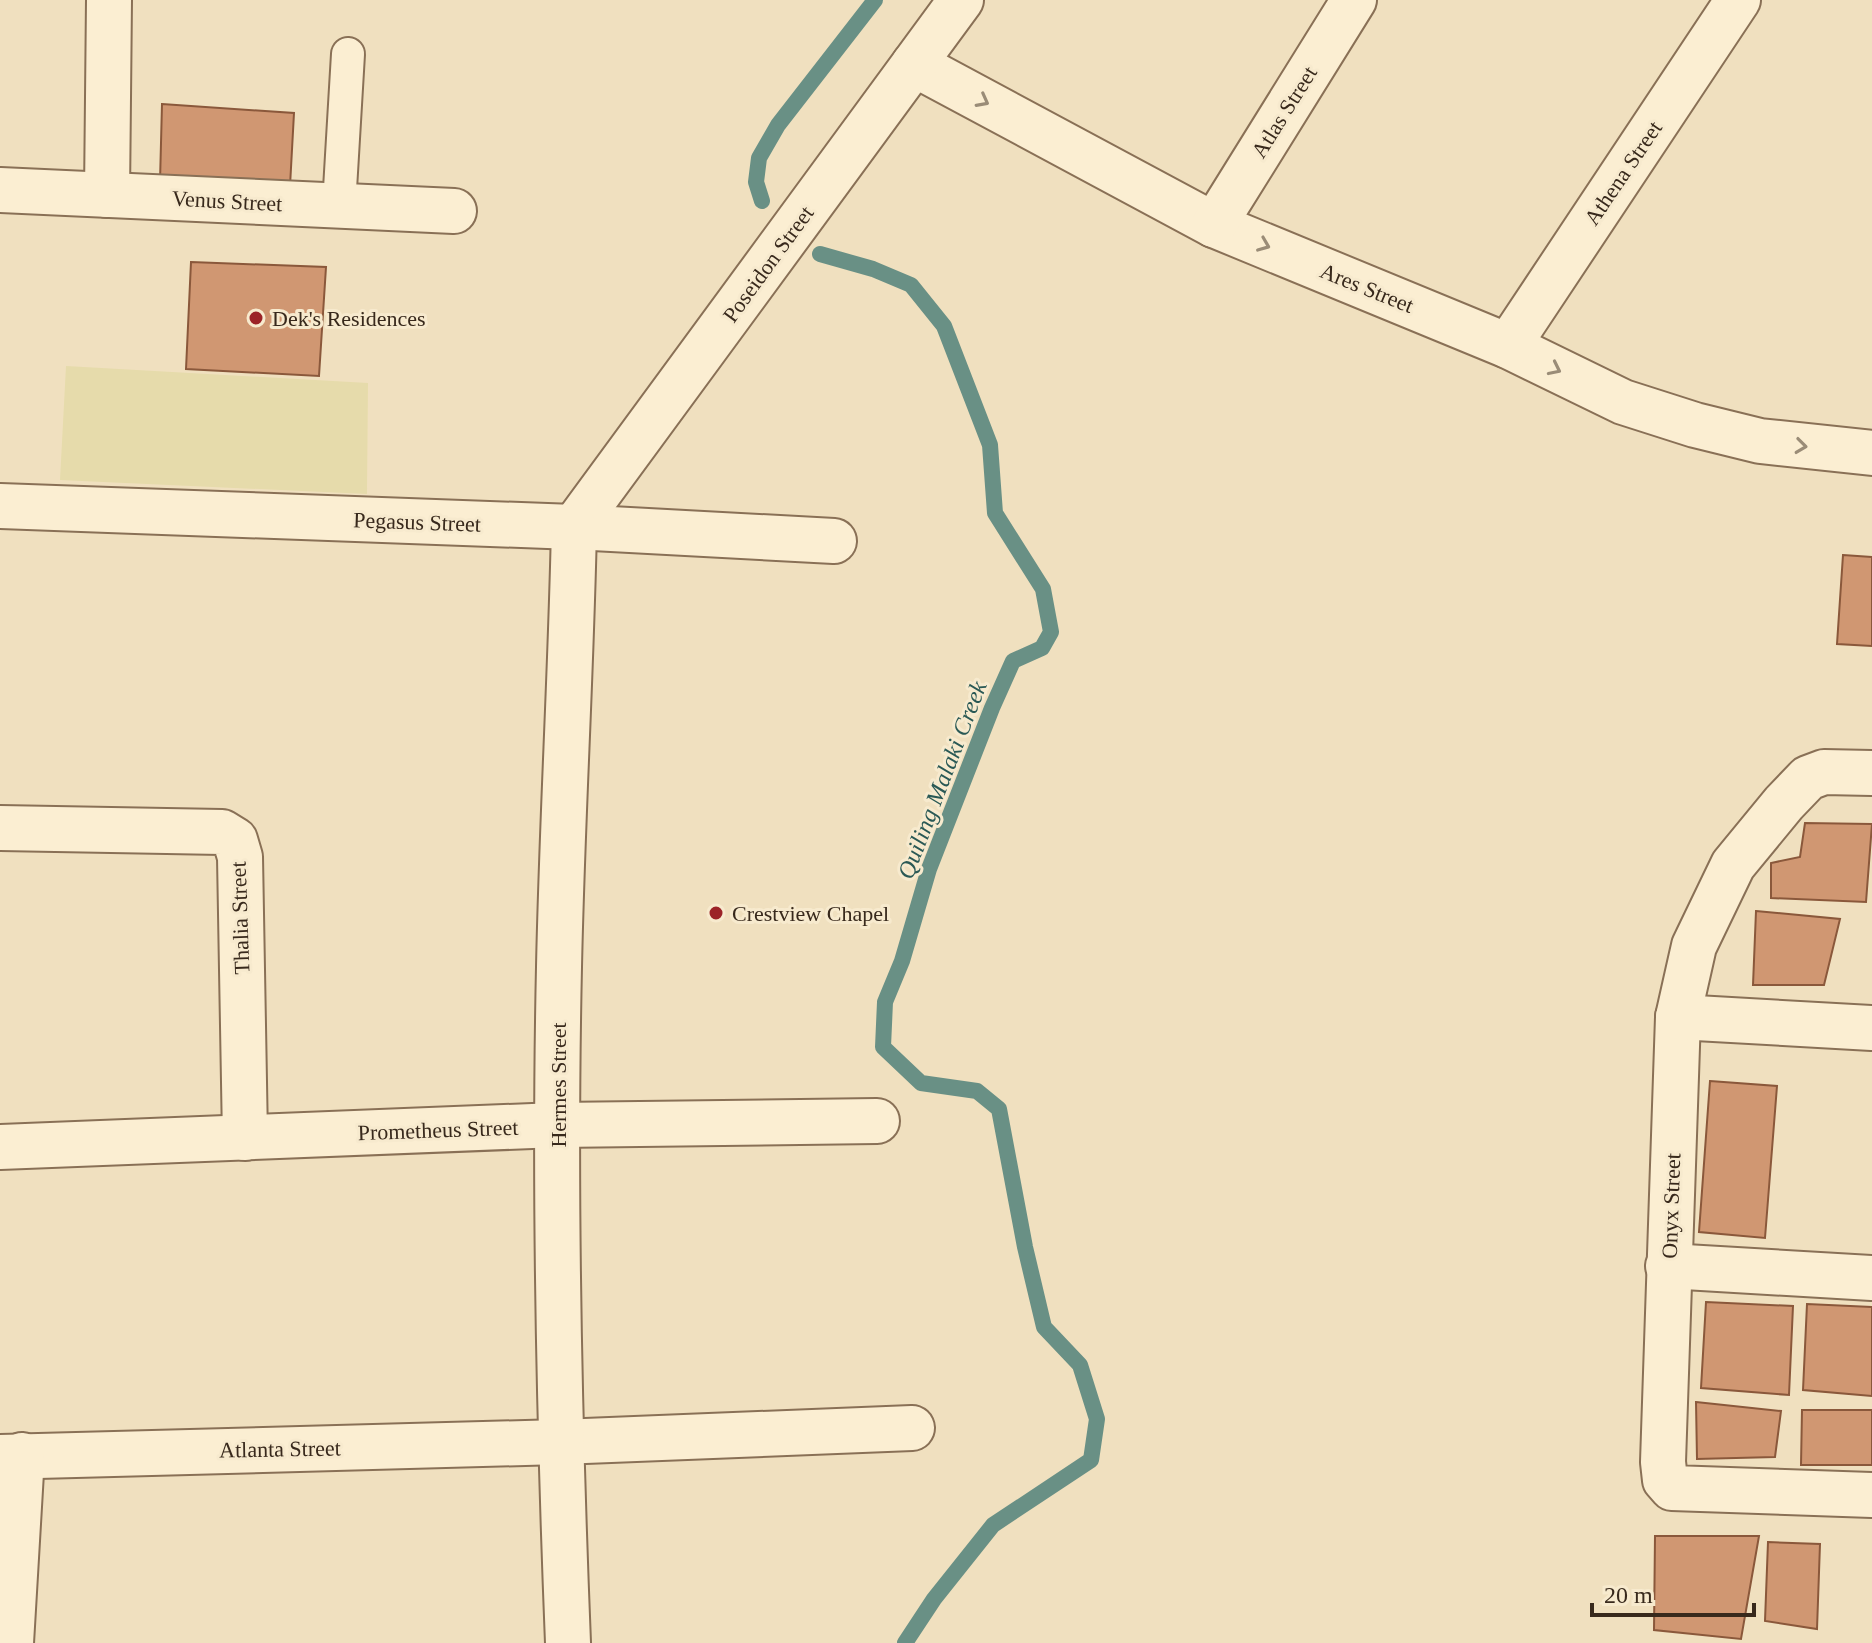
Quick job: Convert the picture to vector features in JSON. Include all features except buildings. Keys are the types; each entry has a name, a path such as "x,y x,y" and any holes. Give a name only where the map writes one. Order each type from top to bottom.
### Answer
{"street":[{"path":"107,195 109,0"},
{"name":"Poseidon Street","path":"574,527 961,0"},
{"name":"Atlas Street","path":"1214,225 1354,0"},
{"name":"Athena Street","path":"1508,346 1738,0"},
{"name":"Ares Street","path":"914,64 1214,225 1508,346 1623,402 1695,425 1760,441 1862,441"},
{"name":"Venus Street","path":"0,190 454,211"},
{"name":"Pegasus Street","path":"0,506 574,527 834,541"},
{"name":"Hermes Street","path":"568,1643 560,1442 557,1125 559,969 572,663 574,527"},
{"name":"Onyx Street","path":"1872,773 1824,772 1808,778 1733,865 1694,946 1678,1017 1663,1462 1665,1480 1672,1488 1872,1495"},
{"name":"Thalia Street","path":"0,828 222,832 235,840 240,857 245,1138"},
{"path":"1678,1017 1872,1028"},
{"name":"Prometheus Street","path":"0,1147 557,1125 877,1121"},
{"path":"1668,1266 1872,1278"},
{"name":"Atlanta Street","path":"11,1456 560,1442 912,1428"},
{"path":"11,1456 11,1643"}],"lane":[{"path":"339,206 348,54"}],"shaded area":[{"path":"66,366 368,383 367,494 60,480"}],"waterway":[{"name":"Quiling Malaki Creek","path":"762,201 756,182 759,158 778,125 875,0"},
{"name":"Quiling Malaki Creek","path":"820,254 873,269 911,285 944,326 990,445 995,513 1043,589 1051,632 1042,648 1013,661 992,708 929,869 902,961 885,1002 883,1047 921,1083 977,1091 999,1109 1025,1247 1044,1327 1080,1365 1097,1419 1091,1460 993,1525 934,1599 905,1643"}],"place":[{"name":"Dek's Residences","path":"256,318"},
{"name":"Crestview Chapel","path":"716,913"}]}
